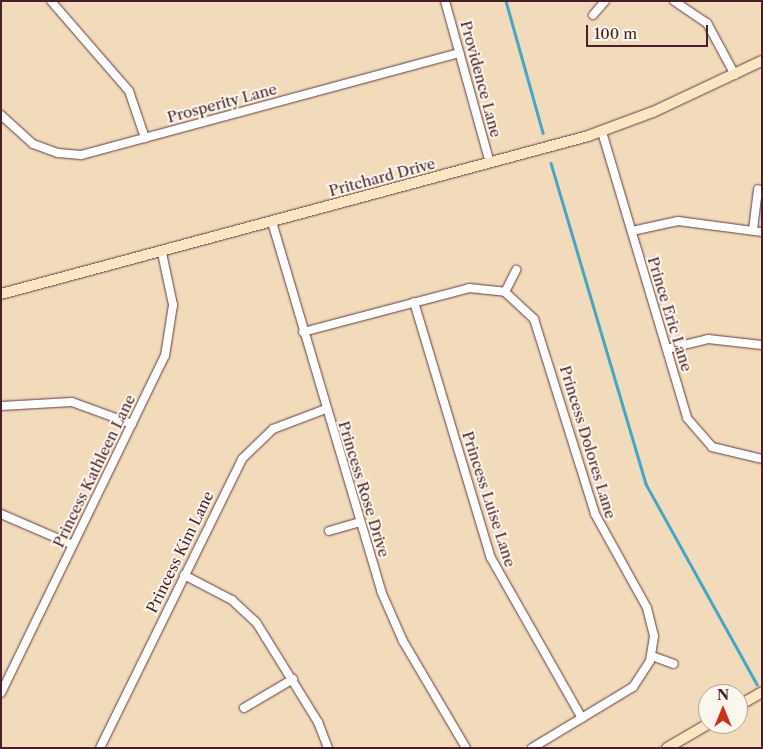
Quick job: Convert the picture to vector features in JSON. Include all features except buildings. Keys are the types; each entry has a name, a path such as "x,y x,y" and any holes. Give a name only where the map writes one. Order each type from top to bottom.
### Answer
{"street":[{"path":"51,1 129,91 145,138"},
{"name":"Providence Lane","path":"446,1 490,163"},
{"path":"593,15 605,1"},
{"path":"674,1 689,5 707,24 735,75"},
{"name":"Prosperity Lane","path":"1,116 26,140 65,155 99,152 460,53"},
{"name":"Pritchard Drive","path":"1,294 162,253 602,132 735,75 762,61"},
{"name":"Prince Eric Lane","path":"602,132 685,413 697,433 719,450 762,459"},
{"path":"753,230 758,189"},
{"path":"632,231 678,220 762,232"},
{"name":"Princess Rose Drive","path":"272,222 360,522 396,627 466,748"},
{"name":"Princess Kathleen Lane","path":"1,693 132,424 171,334 172,291 162,253"},
{"path":"303,332 469,288 505,292 516,270"},
{"name":"Princess Dolores Lane","path":"505,292 530,312 540,333 594,514 651,618 652,656"},
{"name":"Princess Luise Lane","path":"414,302 491,558 582,718"},
{"path":"666,349 708,339 762,345"},
{"path":"1,406 72,402 132,424"},
{"name":"Princess Kim Lane","path":"100,748 184,574 251,447 284,422 326,409"},
{"path":"1,514 73,546"},
{"path":"329,531 360,522"},
{"path":"184,574 247,612 293,679 328,748"},
{"path":"532,748 633,686 652,656 674,664"},
{"path":"244,708 293,679"},
{"path":"748,700 762,692"},
{"path":"667,748 698,730"}],"waterway":[{"path":"506,1 543,133"},
{"path":"551,163 646,484 757,684"}]}
